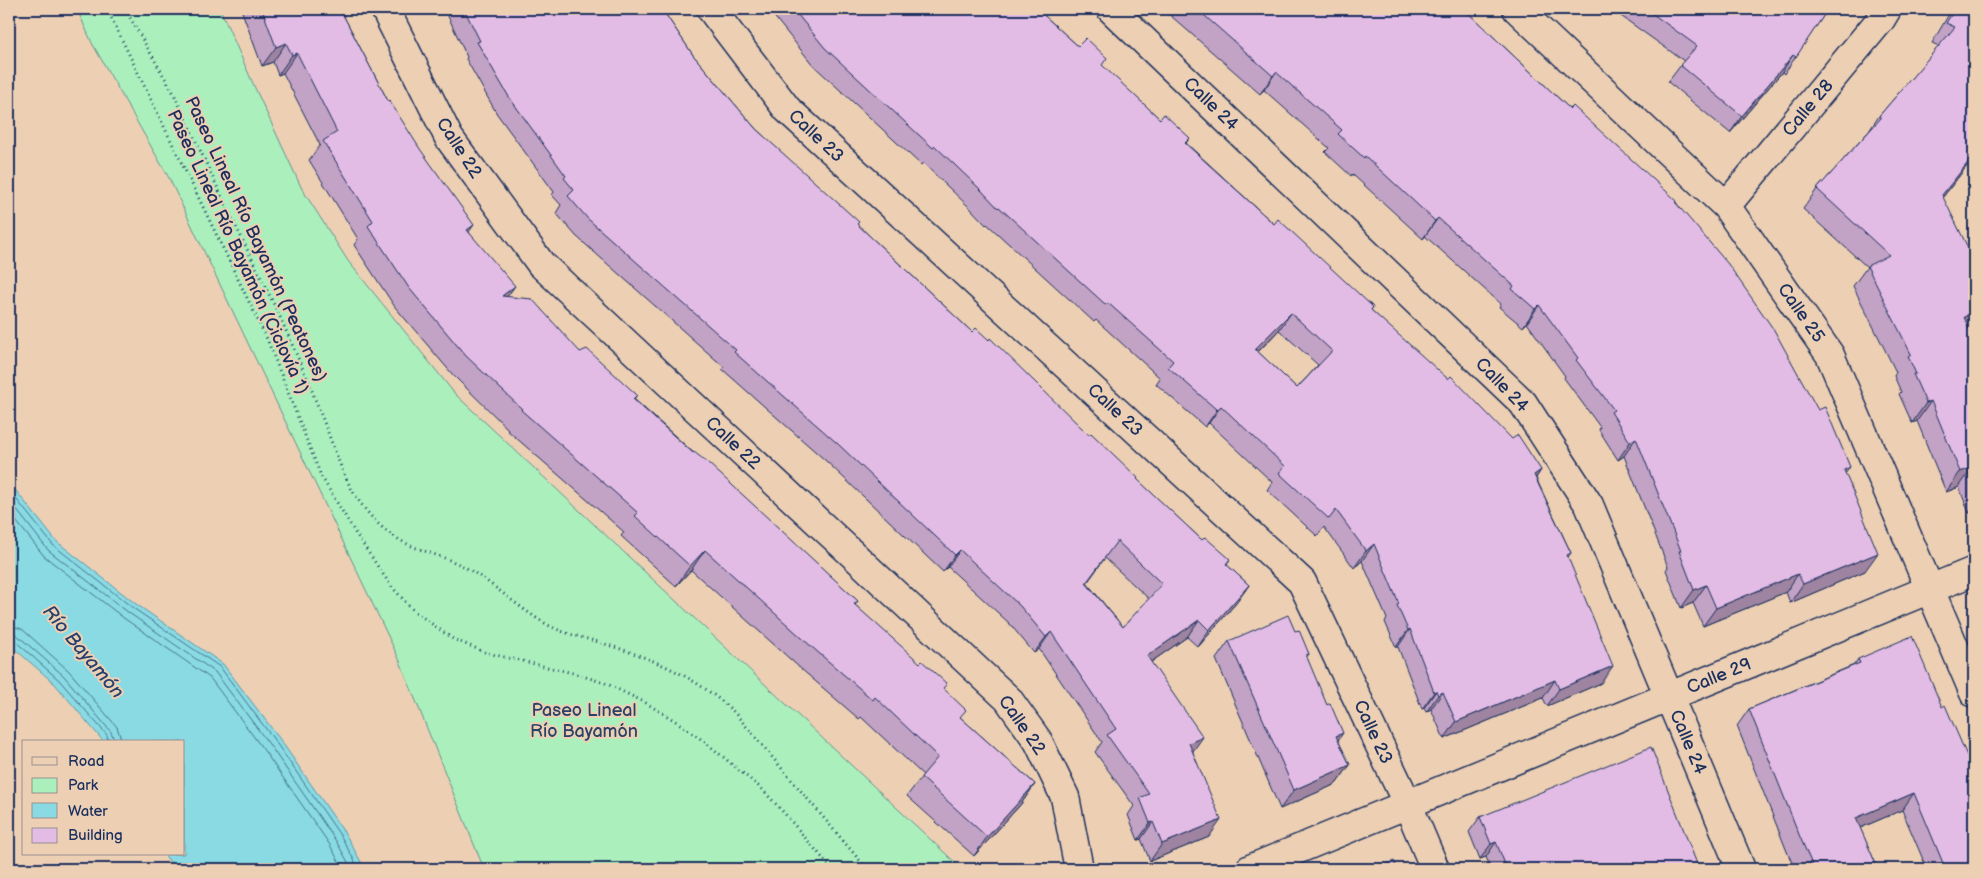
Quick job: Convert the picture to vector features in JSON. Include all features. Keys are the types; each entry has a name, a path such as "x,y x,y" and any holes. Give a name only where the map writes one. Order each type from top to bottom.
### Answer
{"street":[{"name":"Calle 22","path":"384,9 448,138 541,264 1008,699 1038,741 1065,797 1079,869"},
{"name":"Calle 23","path":"711,9 787,109 1302,582 1408,805 1435,869"},
{"name":"Calle 24","path":"1111,9 1523,403 1589,505 1741,869"},
{"name":"Calle 28","path":"1726,206 1881,19 1886,9"},
{"name":"Calle 25","path":"1523,11 1726,206 1830,354 1974,693"},
{"name":"Calle 29","path":"1408,805 1974,571"},
{"path":"1250,869 1408,805"}],"path":[{"name":"Paseo Lineal Río Bayamón (Ciclovía 1)","path":"107,9 267,339 321,476 356,534 391,586 414,610 453,639 487,653 573,673 605,683 646,703 677,722 705,742 762,790 832,869"},
{"name":"Paseo Lineal Río Bayamón (Peatones)","path":"125,9 173,92 198,143 297,354 351,490 367,512 399,539 470,570 553,628 620,649 687,676 714,694 734,712 867,869"}],"green space":[{"name":"Paseo Lineal Río Bayamón","path":"77,9 220,9 302,189 348,261 455,394 962,869 484,869 399,659 169,178 92,43"}],"water":[{"name":"Río Bayamón","path":"9,482 56,541 136,604 223,664 279,738 346,835 365,869 175,869 165,856 185,856 185,740 102,740 55,684 15,649 9,641"}],"building":[{"path":"262,9 340,9 388,101 474,225 467,230 515,286 502,296 532,299 580,352 587,349 637,395 633,399 693,453 707,462 858,601 854,604 920,663 922,661 947,684 943,688 966,710 960,717 1035,784 987,837 921,777 938,757 875,697 873,700 705,550 690,566 635,516 638,513 521,410 466,356 409,288 368,226 373,221 323,141 337,132 297,53 292,55 286,43 276,47"},
{"path":"464,9 662,9 693,55 756,129 859,222 857,224 972,332 976,328 989,340 990,338 1089,435 1091,433 1202,540 1205,537 1230,559 1226,564 1249,585 1209,630 1199,620 1147,656 1203,737 1189,743 1221,820 1162,844 1153,822 1150,823 1140,798 1149,794 1107,735 1116,729 1051,632 1046,637 1020,606 960,550 955,555 838,444 734,352 736,350 588,219 568,196 574,190 509,97 477,42 480,41","holes":["1117,541 1162,584 1123,627 1086,583"]},
{"path":"793,9 1037,9 1078,46 1086,38 1107,58 1102,65 1160,119 1164,114 1190,138 1185,143 1274,224 1278,219 1373,307 1371,310 1448,379 1451,376 1512,439 1518,435 1541,470 1534,475 1571,553 1567,555 1613,666 1559,689 1555,680 1456,722 1443,692 1438,695 1436,691 1434,692 1410,629 1408,630 1397,605 1399,604 1374,544 1366,551 1336,510 1329,519 1279,473 1285,466 1221,406 1217,410 1168,367 1173,361 1108,303 1106,305 998,208 935,146 933,148 825,48","holes":["1291,313 1332,351 1297,388 1255,349"]},
{"path":"1197,9 1464,9 1570,109 1573,106 1677,201 1675,202 1728,264 1774,330 1818,410 1825,407 1850,467 1844,470 1878,553 1803,584 1798,574 1716,608 1706,585 1694,590 1679,551 1681,551 1636,438 1630,442 1611,412 1614,410 1576,360 1578,358 1539,305 1535,309 1512,289 1514,286 1438,218 1435,221 1365,156 1364,158 1338,134 1342,130 1276,72 1273,76"},
{"path":"1646,9 1828,9 1796,57 1793,55 1742,116 1680,65 1697,46"},
{"path":"1955,9 1974,9 1974,155 1942,195 1974,260 1974,312 1964,317 1974,341 1974,470 1973,467 1960,472 1931,401 1926,403 1913,374 1916,374 1908,356 1911,354 1867,266 1889,255 1817,189 1881,118 1879,116 1955,27 1946,23"},
{"path":"1288,615 1295,631 1299,630 1309,654 1306,655 1327,705 1330,703 1343,733 1336,736 1350,765 1294,790 1229,641"},
{"path":"1912,636 1942,707 1945,705 1974,772 1974,869 1927,869 1943,863 1914,793 1856,818 1878,869 1814,869 1749,709 1860,663 1858,659"},
{"path":"1651,747 1699,869 1507,869 1496,842 1491,844 1480,817"},
{"path":"1394,861 1397,869 1376,869"}]}
